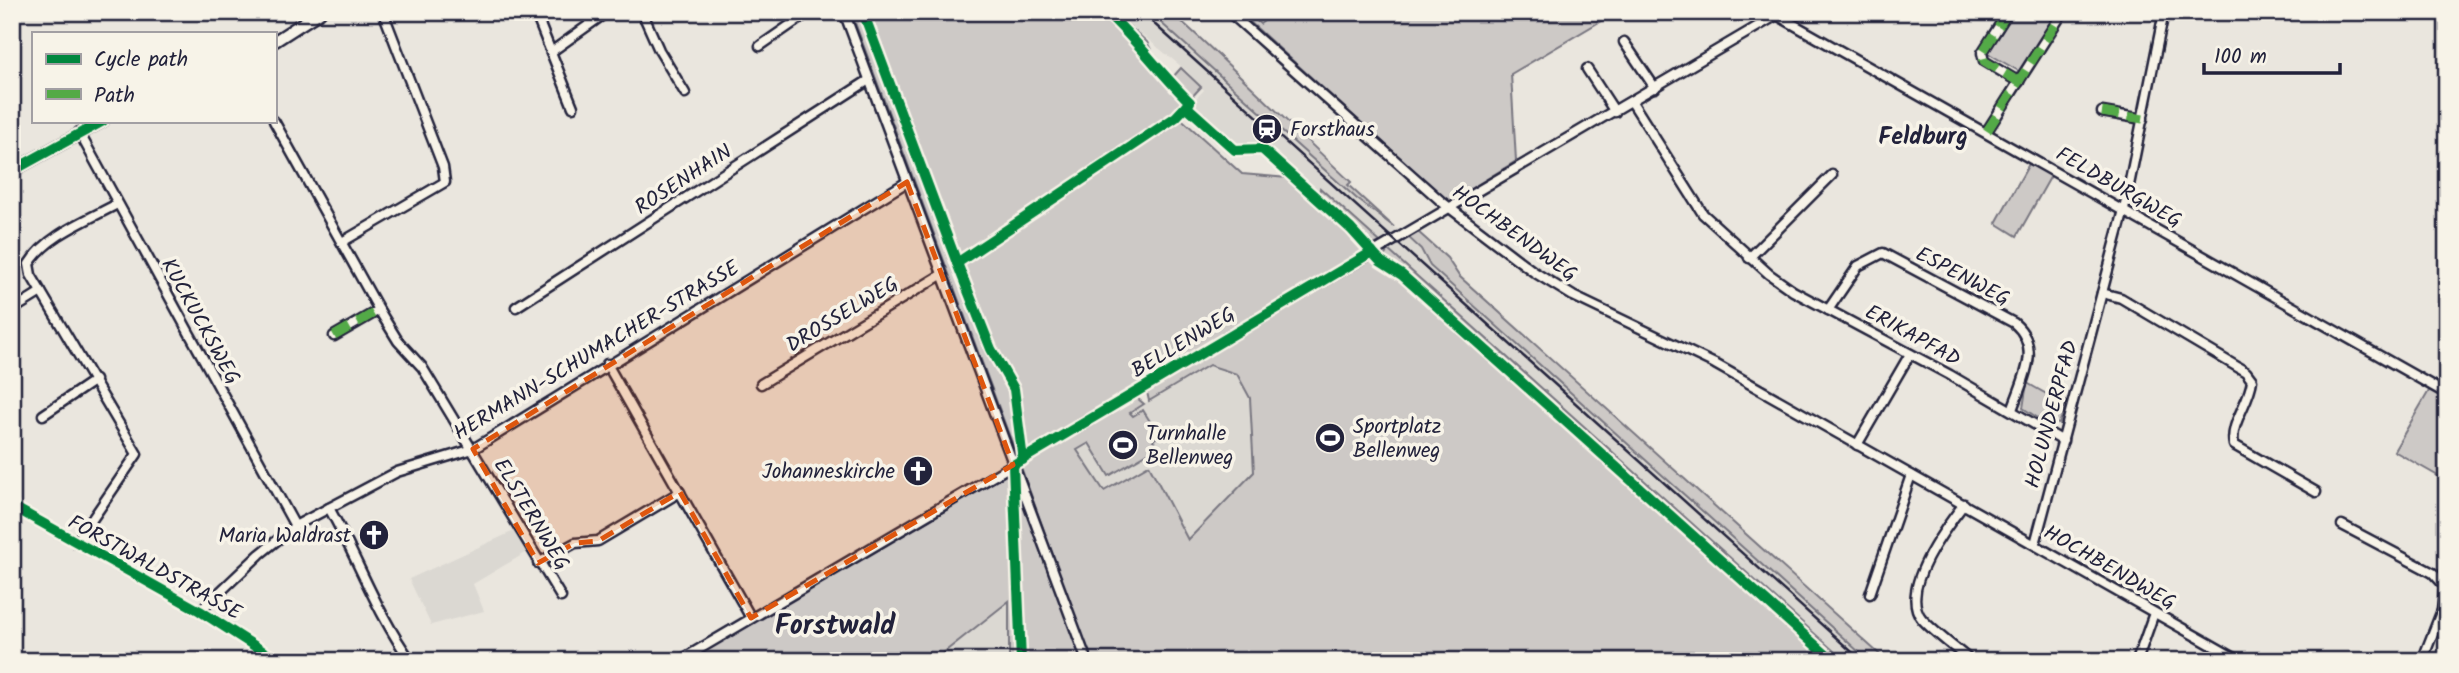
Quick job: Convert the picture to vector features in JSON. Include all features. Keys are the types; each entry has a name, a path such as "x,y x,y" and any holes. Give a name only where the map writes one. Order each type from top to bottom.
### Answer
{"street":[{"path":"276,40 320,12"},
{"path":"342,242 445,182 443,167 383,12"},
{"path":"535,12 573,107"},
{"path":"551,52 607,12"},
{"path":"642,12 659,50 685,93"},
{"path":"760,46 809,12"},
{"path":"844,12 1087,661"},
{"name":"HOCHBENDWEG","path":"1229,12 1450,208 1534,272 1573,296 1715,364 2240,661"},
{"path":"2008,12 1982,53 1984,61 2020,82"},
{"path":"1987,131 2063,12"},
{"name":"HOLUNDERPFAD","path":"2035,544 2124,210 2164,12"},
{"name":"BELLENWEG","path":"680,661 1632,102 1777,13"},
{"name":"FELDBURGWEG","path":"1777,13 2447,394"},
{"path":"1624,42 1655,88"},
{"path":"1587,69 1615,112"},
{"name":"ROSENHAIN","path":"516,307 869,80"},
{"name":"ERIKAPFAD","path":"1632,102 1703,214 1749,258 1793,291 2012,410 2063,441"},
{"path":"2102,112 2143,119"},
{"path":"12,171 101,122"},
{"name":"ELSTERNWEG","path":"275,122 379,310 398,341 422,367 561,597"},
{"name":"KUCKUCKSWEG","path":"79,132 295,526"},
{"path":"1749,258 1832,175"},
{"name":"HERMANN-SCHUMACHER-STRASSE","path":"200,611 260,554 295,526 397,472 473,449 607,364 907,182"},
{"path":"76,543 137,454 31,275 29,264 35,254 62,234 117,204"},
{"name":"ESPENWEG","path":"1828,310 1858,266 1883,253 2014,323 2028,339 2031,351 2012,410"},
{"name":"DROSSELWEG","path":"761,384 941,275"},
{"path":"2104,288 2246,372 2252,380 2251,391 2232,435 2234,445 2316,492"},
{"path":"12,310 41,292"},
{"path":"334,336 379,310"},
{"path":"1857,445 1910,354"},
{"path":"607,364 751,618"},
{"path":"43,415 95,380"},
{"path":"1870,594 1911,475"},
{"path":"538,563 575,543 598,541 680,492"},
{"path":"1964,503 1925,565 1916,589 1915,605 1921,618 1967,658"},
{"name":"FORSTWALDSTRASSE","path":"12,506 200,611 278,661"},
{"path":"329,508 351,548 387,628 411,661"},
{"path":"2342,525 2433,573 2445,586 2442,610 2422,661"},
{"path":"2137,661 2154,613"}],"highlighted area":[{"path":"907,182 1013,465 751,618 680,492 598,541 575,543 538,563 473,449"}],"shaded area":[{"path":"851,12 1114,12 1147,42 1161,68 1172,78 1181,68 1201,87 1176,114 1242,174 1288,178 1359,242 1364,252 1017,456"},
{"path":"1114,12 1149,12 1356,197 1392,227 1412,234 1408,238 1421,249 1430,266 1869,661 1845,661 1320,189 1319,195 1264,145 1237,146 1191,104 1204,90 1187,71"},
{"path":"1149,12 1184,12 1179,19 1351,182 1348,185 1394,227 1356,198"},
{"path":"1239,12 1247,12 1260,24 1276,12 1616,12 1511,74 1516,161 1449,202"},
{"path":"2012,12 2059,12 2022,73 1986,52"},
{"path":"2030,162 2052,174 2017,236 1996,223"},
{"path":"1320,188 1380,242 1374,245 1319,195"},
{"path":"1417,231 1447,258 1459,276 1887,661 1869,661 1430,266 1421,249 1408,237"},
{"path":"1388,250 1845,661 1841,661 1454,313 1384,257"},
{"path":"1371,258 1406,283 1826,661 1091,661 1021,467 1137,398 1144,404 1130,413 1133,416 1143,410 1159,436 1153,440 1158,447 1109,476 1089,443 1077,450 1104,491 1149,465 1188,540 1254,472 1250,398 1237,374 1209,365 1149,401 1147,392"},
{"path":"1208,365 1237,374 1250,397 1254,472 1188,541 1149,465 1104,491 1077,449 1132,417 1130,412"},
{"path":"2027,383 2066,405 2059,424 2044,422 2023,408"},
{"path":"2430,389 2447,399 2447,481 2394,451"},
{"path":"1008,474 1014,478 1082,661 1009,661 1009,601 933,661 688,661"},
{"path":"514,531 527,552 473,584 484,611 431,625 409,579"},
{"path":"1010,600 1009,661 933,661"}],"railway":[{"path":"1141,12 1862,661"}],"marked path":[{"path":"2008,12 1982,53 1984,61 2019,82"},
{"path":"1987,131 2063,12"},
{"path":"2102,112 2143,119"},
{"path":"334,336 379,310"}],"cycle path":[{"path":"863,12 991,349 1014,389 1023,460"},
{"path":"957,263 1176,117 1190,102 1106,12"},
{"path":"1186,106 1235,150 1262,149 1351,229 1380,261 1402,275 1833,661"},
{"path":"12,171 101,122"},
{"path":"1021,661 1013,465 1372,252"},
{"path":"12,506 200,611 278,661"}],"place":[{"name":"Forsthaus","path":"1267,129"},
{"name":"Sportplatz Bellenweg","path":"1330,438"},
{"name":"Turnhalle Bellenweg","path":"1123,445"},
{"name":"Johanneskirche","path":"918,471"},
{"name":"Maria Waldrast","path":"374,535"}],"district":[{"name":"Feldburg","path":"1923,136"},
{"name":"Forstwald","path":"835,624"}]}
